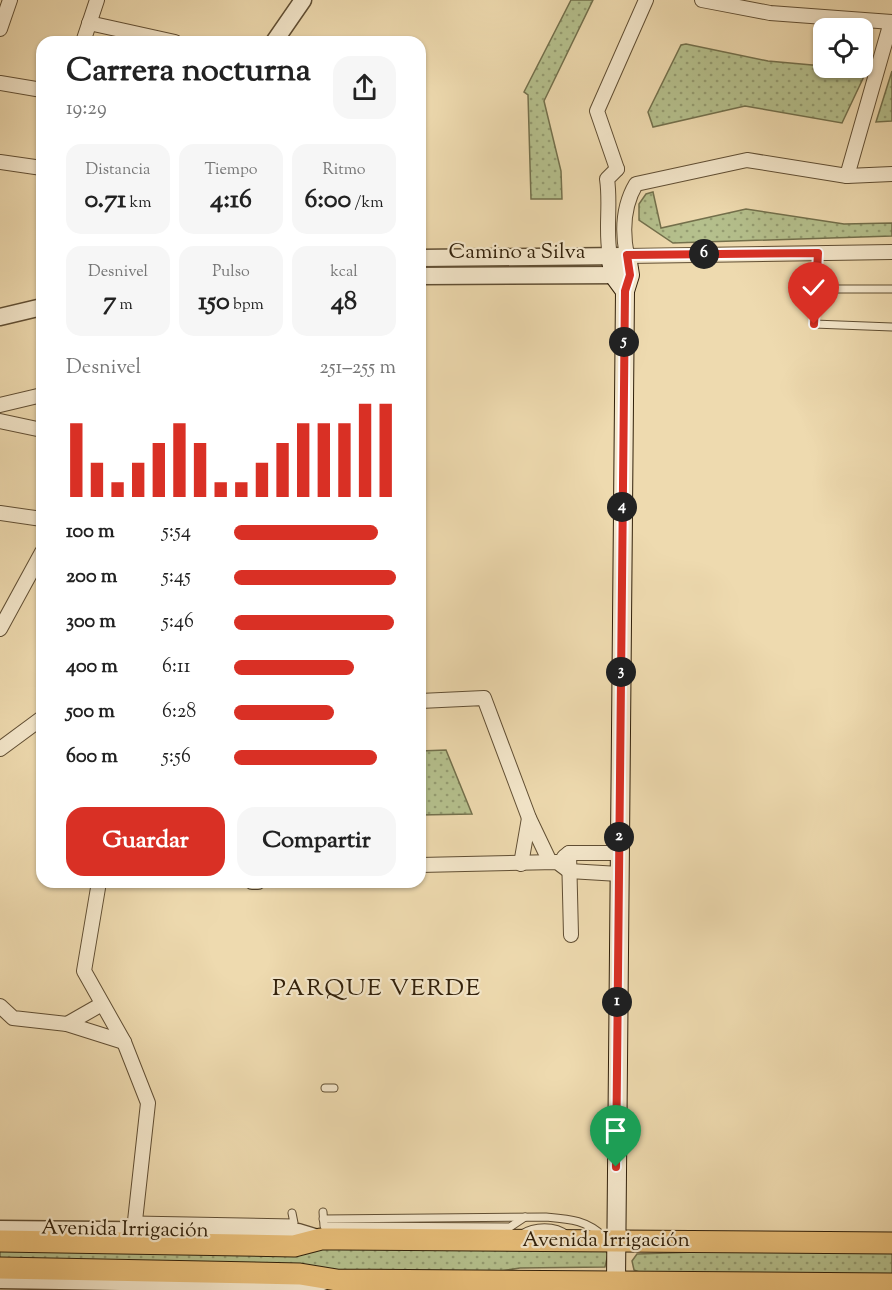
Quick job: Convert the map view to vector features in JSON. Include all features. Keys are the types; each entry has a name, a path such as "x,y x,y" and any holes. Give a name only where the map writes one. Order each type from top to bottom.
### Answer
{"main road":[{"path":"616,1286 612,1241 619,874 623,281 619,256"},
{"name":"Avenida Irrigación","path":"0,1241 294,1246 328,1221 513,1240 892,1243"},
{"name":"Avenida Irrigación","path":"0,1268 300,1274 337,1280 616,1286 892,1284"}],"street":[{"path":"0,29 10,0"},
{"path":"85,36 97,0"},
{"path":"278,36 303,0"},
{"path":"617,170 597,111 646,0"},
{"path":"702,0 770,14 891,22 847,176"},
{"path":"89,23 148,36"},
{"path":"0,83 36,89"},
{"path":"609,192 618,198 633,190 747,160 847,176 892,174"},
{"path":"0,162 36,167"},
{"path":"617,170 630,172 633,190 624,222 619,256"},
{"path":"617,170 608,179 606,224 619,256"},
{"path":"426,258 892,252"},
{"path":"494,257 494,275"},
{"name":"Camino a Silva","path":"426,276 494,275 623,281"},
{"path":"0,317 36,308"},
{"path":"0,405 36,396"},
{"path":"0,421 36,429"},
{"path":"0,513 36,518"},
{"path":"0,629 7,602 36,561"},
{"path":"426,701 484,698 529,818 558,865 571,935"},
{"path":"0,749 36,722"},
{"path":"521,864 529,818"},
{"path":"558,865 569,853 619,853"},
{"path":"426,865 558,865 619,874"},
{"path":"98,888 84,971 124,1042 147,1103 135,1225"},
{"path":"67,1024 102,1004"},
{"path":"0,1006 13,1018 67,1024 124,1042"},
{"name":"Avenida Irrigación","path":"0,1229 135,1225 298,1232 328,1221"},
{"name":"Avenida Irrigación","path":"0,1280 257,1287 337,1280"}],"lane":[{"path":"818,253 814,324 892,327"},
{"path":"816,289 892,289"},
{"path":"325,1088 334,1088"},
{"path":"135,1225 294,1222 292,1213"},
{"path":"328,1221 484,1220 525,1217 577,1220 594,1227 612,1241"}],"green space":[{"path":"571,0 593,0 544,101 561,171 562,199 531,199 528,95 524,92"},
{"path":"686,44 768,61 813,65 813,78 863,78 842,123 745,106 653,127 648,112 681,45"},
{"path":"892,71 892,121 876,122"},
{"path":"653,192 661,228 746,209 844,224 892,223 892,236 673,243 639,220 639,204 646,194"},
{"path":"446,750 472,814 426,815 426,751"},
{"path":"0,1245 605,1250 608,1254 605,1267 520,1268 488,1273 0,1265"},
{"path":"757,1250 892,1251 892,1276 647,1275 634,1270 632,1261 637,1254"}],"district":[{"name":"PARQUE VERDE","path":"377,989"}],"route":[{"path":"616,1167 625,291 630,275 627,255 818,253 814,324"}]}
